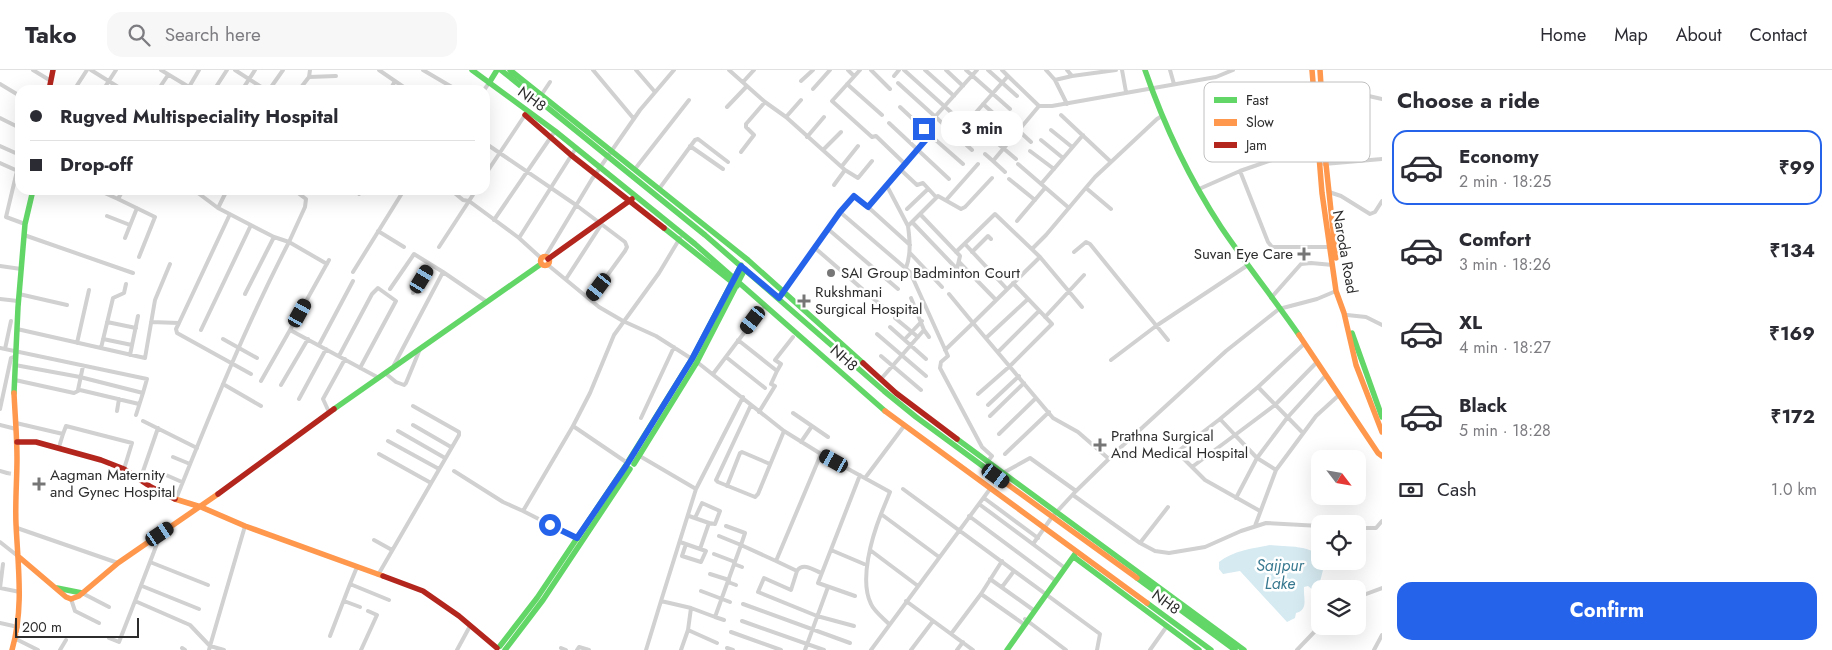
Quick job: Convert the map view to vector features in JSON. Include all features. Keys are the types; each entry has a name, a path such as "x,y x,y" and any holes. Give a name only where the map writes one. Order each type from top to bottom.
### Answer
{"street":[{"path":"33,70 51,81"},
{"path":"50,85 53,70"},
{"path":"77,85 87,70"},
{"path":"91,70 115,85"},
{"path":"106,85 116,70"},
{"path":"161,70 182,85"},
{"path":"190,85 199,70"},
{"path":"217,85 227,70"},
{"path":"235,70 260,85"},
{"path":"246,85 255,70"},
{"path":"272,85 283,70"},
{"path":"303,85 309,77 310,70"},
{"path":"379,70 401,85"},
{"path":"423,70 448,85"},
{"name":"NH8","path":"472,70 526,113 554,131 636,196 884,413 1045,529 1075,555 1211,650"},
{"path":"489,83 497,70"},
{"name":"NH8","path":"501,70 743,267 884,391 996,476 1054,515 1235,650"},
{"path":"510,70 613,151 784,291 896,393 1003,473 1054,515 1244,650"},
{"path":"593,70 634,119"},
{"path":"636,70 655,92"},
{"path":"545,260 596,173 634,119 674,70"},
{"path":"729,70 765,102 786,117 843,168 858,178 872,161"},
{"path":"743,82 754,70"},
{"path":"800,81 813,70"},
{"path":"813,90 830,70"},
{"path":"848,70 854,76"},
{"path":"860,70 832,101 872,137 876,136 905,164"},
{"path":"871,70 890,89"},
{"path":"894,76 899,70"},
{"path":"904,70 982,140"},
{"path":"925,70 954,96"},
{"path":"946,70 963,86"},
{"path":"966,70 1010,109"},
{"path":"924,129 978,70"},
{"path":"988,70 1017,96"},
{"path":"1002,70 1039,106 1067,104 1216,77 1233,70"},
{"path":"1046,70 1055,80 1067,104"},
{"path":"1067,70 1072,76"},
{"path":"1055,80 1116,70"},
{"path":"1122,70 1126,92"},
{"path":"1145,70 1162,116 1185,164 1221,226 1290,322 1378,453 1382,456"},
{"path":"1170,70 1174,84"},
{"path":"161,85 168,75"},
{"path":"309,77 336,76"},
{"path":"956,135 1008,76"},
{"path":"393,85 395,81"},
{"path":"542,94 550,82"},
{"path":"898,82 972,150"},
{"path":"0,84 15,93"},
{"path":"847,84 882,115"},
{"path":"727,107 747,86"},
{"path":"635,169 689,100"},
{"path":"786,117 801,100"},
{"path":"740,152 754,135 746,127 746,124 765,102"},
{"path":"984,104 1001,120"},
{"path":"993,161 1039,106"},
{"path":"900,107 962,164"},
{"path":"490,168 526,113 550,138 571,155 681,237 659,273 614,335 590,393 573,426 523,511"},
{"path":"974,115 986,126"},
{"path":"1061,115 1111,162"},
{"path":"1032,249 1111,162 1157,118 1162,116"},
{"path":"807,137 824,117"},
{"path":"0,118 15,126"},
{"path":"1008,121 1031,142"},
{"path":"889,123 949,179"},
{"path":"1051,130 1072,147"},
{"path":"494,220 554,131"},
{"path":"823,150 841,132"},
{"path":"868,207 930,135"},
{"path":"1041,184 1083,135"},
{"path":"659,189 695,140 698,139 728,162"},
{"path":"1041,140 1063,158"},
{"path":"996,142 1016,159"},
{"path":"0,146 15,154"},
{"path":"490,146 623,239 627,247 590,299"},
{"path":"690,146 722,170"},
{"path":"834,185 858,146"},
{"path":"519,238 576,148"},
{"path":"1030,151 1054,169"},
{"path":"985,154 1005,172"},
{"path":"1200,189 1266,162"},
{"path":"1323,164 1347,162"},
{"path":"0,164 15,171"},
{"path":"947,199 978,164"},
{"path":"1018,164 1069,208"},
{"name":"Naroda Road","path":"1323,164 1329,192 1338,291 1382,418"},
{"name":"Naroda Road","path":"1323,164 1330,247 1338,291 1356,365 1382,432"},
{"path":"901,170 917,185 923,182 936,197 947,199 961,209 992,178"},
{"path":"1240,171 1268,242 1272,247 1330,247"},
{"path":"1009,179 1035,200"},
{"path":"15,183 6,217 25,224"},
{"path":"887,186 908,226 910,253 906,268"},
{"path":"1017,221 1045,188"},
{"path":"1086,188 1111,209"},
{"path":"907,209 928,189"},
{"path":"1329,192 1341,196 1370,214 1375,212 1382,201"},
{"path":"12,650 18,627 20,592 16,528 15,474 17,442 15,365 18,301 25,224 32,195"},
{"path":"109,195 155,216 139,257"},
{"path":"118,199 120,195"},
{"path":"201,195 218,208 328,262 261,381"},
{"path":"218,208 224,195"},
{"path":"176,499 222,384 263,292 305,207 306,199 301,195"},
{"path":"353,272 401,195"},
{"path":"457,195 519,238 599,307 674,347 713,374 784,431 890,492 870,550 866,589 871,604 889,624"},
{"path":"439,246 472,195"},
{"path":"71,599 82,593 160,534 201,507 329,412 385,374 392,367 636,196"},
{"path":"779,298 840,212 854,196 910,245"},
{"path":"908,226 936,197"},
{"path":"125,238 137,208"},
{"path":"840,212 906,268 913,278 948,356 941,362 940,368 982,447 992,456 988,462"},
{"path":"230,214 176,329 177,332 251,374"},
{"path":"912,222 957,269 960,256 920,214"},
{"path":"956,252 995,214 1040,257 1082,307"},
{"path":"107,216 130,225"},
{"path":"566,279 600,223"},
{"path":"201,330 251,225"},
{"path":"972,252 990,238 980,228"},
{"path":"828,229 898,289"},
{"path":"378,231 404,247"},
{"path":"24,236 133,273"},
{"path":"245,294 274,237"},
{"path":"1074,252 1086,242 1090,244 1168,340"},
{"path":"964,244 1007,289"},
{"path":"815,248 890,313"},
{"path":"910,253 942,287"},
{"path":"390,289 414,254 487,302"},
{"path":"945,350 1040,257"},
{"path":"959,262 996,300"},
{"path":"17,329 145,358 155,300 170,264"},
{"path":"413,293 430,264"},
{"path":"1271,298 1301,264 1333,265"},
{"path":"1111,360 1156,326 1248,265"},
{"path":"0,266 21,269"},
{"path":"17,442 36,442 101,460 124,469 140,480 176,499 423,591 501,649 543,600 579,540 636,454 694,360 743,267"},
{"path":"392,367 443,272"},
{"path":"1045,317 1068,290 1084,275"},
{"path":"319,345 353,281"},
{"path":"978,394 1010,366 1052,324 1013,283"},
{"path":"101,348 113,298 124,293 126,284"},
{"path":"338,356 372,294 378,288 396,300 360,368"},
{"path":"77,343 89,290"},
{"path":"1033,544 1054,515 1076,491 1226,351 1279,309 1317,299 1338,291"},
{"path":"19,294 68,305"},
{"path":"950,294 972,323 1053,418 1078,432 1109,459"},
{"path":"911,298 922,321 924,330 929,337"},
{"path":"0,299 18,301"},
{"path":"986,338 1028,299"},
{"path":"713,374 762,309"},
{"path":"998,352 1039,311"},
{"path":"1347,315 1366,317 1382,325"},
{"path":"130,355 138,316"},
{"path":"896,318 918,337"},
{"path":"11,321 1,350 147,379 136,415"},
{"path":"905,339 922,321"},
{"path":"107,322 136,328"},
{"path":"152,322 179,323"},
{"path":"890,327 926,359"},
{"path":"290,330 379,378"},
{"path":"881,379 924,330"},
{"path":"877,334 926,376"},
{"path":"759,412 775,386 771,384 781,364 775,360 794,337"},
{"path":"103,339 132,345"},
{"path":"223,339 257,358"},
{"path":"281,386 308,339"},
{"path":"738,340 777,371"},
{"path":"1260,511 1204,480 1177,452 1220,420 1304,343"},
{"path":"385,374 404,385 421,347"},
{"path":"641,418 674,347"},
{"path":"299,399 326,349"},
{"path":"0,408 11,358 16,354"},
{"path":"881,356 921,390"},
{"path":"726,357 765,388"},
{"path":"329,412 323,400 345,359"},
{"path":"1192,467 1276,404 1317,362"},
{"path":"15,365 80,377 144,393"},
{"path":"78,391 83,366"},
{"path":"1236,498 1257,458 1287,418 1326,375"},
{"path":"988,405 1019,376"},
{"path":"15,380 74,392 80,390 139,404"},
{"path":"990,416 1024,383"},
{"path":"222,384 261,406"},
{"path":"1258,387 1304,433"},
{"path":"1254,526 1276,470 1316,416 1339,395"},
{"path":"646,650 696,489 743,397"},
{"path":"999,434 1036,398"},
{"path":"117,411 119,399"},
{"path":"378,575 459,432 413,406"},
{"path":"751,406 716,480 755,497 758,494 784,431"},
{"path":"1005,454 1049,412"},
{"path":"793,413 828,437"},
{"path":"1220,420 1257,458 1276,470"},
{"path":"143,421 197,448"},
{"path":"0,425 63,434"},
{"path":"413,425 451,447"},
{"path":"59,448 66,426 132,443 124,469"},
{"path":"573,426 629,464"},
{"path":"801,442 812,426"},
{"path":"865,478 904,426"},
{"path":"140,480 158,428"},
{"path":"398,431 445,458"},
{"path":"388,441 439,469"},
{"path":"727,486 740,453 742,452 770,464"},
{"path":"379,454 430,483"},
{"path":"636,454 696,489"},
{"path":"776,561 821,454"},
{"path":"173,457 190,464"},
{"path":"996,476 1030,458 1076,491"},
{"path":"0,471 7,473"},
{"path":"454,471 503,502 579,540"},
{"path":"166,475 182,482"},
{"path":"854,596 818,583 860,475"},
{"path":"903,488 960,529 1045,596 1100,634 1098,650"},
{"path":"872,650 889,624 990,489"},
{"path":"1073,495 1140,543 1155,551 1169,554 1205,547 1254,526 1266,523 1311,526"},
{"path":"984,498 1038,538"},
{"path":"688,516 715,524 720,511 702,503 695,518"},
{"path":"979,504 1065,568"},
{"path":"1140,543 1168,507"},
{"path":"881,514 939,557"},
{"path":"969,516 1056,581"},
{"path":"1366,528 1376,528 1382,521"},
{"path":"700,548 709,523"},
{"path":"210,648 245,526"},
{"path":"715,617 746,533 726,526"},
{"path":"16,528 118,564"},
{"path":"109,638 119,642 142,586 160,534"},
{"path":"719,536 797,571"},
{"path":"374,540 392,550"},
{"path":"0,542 58,588 66,597 71,599 75,611 99,623"},
{"path":"680,542 700,548 706,551 701,562 682,556 686,544"},
{"path":"831,550 864,564"},
{"path":"870,550 918,586"},
{"path":"714,554 742,567"},
{"path":"1006,649 1075,555 1199,650"},
{"path":"150,562 208,585"},
{"path":"951,634 1002,562"},
{"path":"3,564 0,588 20,592"},
{"path":"821,573 803,566 797,571 791,590 764,578 758,592 817,616 854,626"},
{"path":"330,636 358,567"},
{"path":"1002,588 1014,571"},
{"path":"710,574 736,584"},
{"path":"990,579 1032,609"},
{"path":"350,584 389,600"},
{"path":"142,586 199,609"},
{"path":"805,650 828,587"},
{"path":"58,588 82,593 109,606"},
{"path":"1366,594 1382,588"},
{"path":"701,591 730,602"},
{"path":"981,594 1066,650"},
{"path":"1025,622 1032,609 1045,596"},
{"path":"135,601 190,626 210,648 224,650"},
{"path":"344,601 360,607"},
{"path":"661,601 691,608 724,620"},
{"path":"906,601 973,650"},
{"path":"743,604 850,643"},
{"path":"681,650 688,630 691,608"},
{"path":"361,650 377,615 368,611"},
{"path":"910,650 933,621"},
{"path":"742,622 824,650"},
{"path":"0,623 18,627"},
{"path":"464,650 457,648 470,626"},
{"path":"1150,650 1167,626"},
{"path":"688,630 717,643"},
{"path":"731,632 780,650"},
{"path":"1296,650 1311,635"},
{"path":"1374,650 1382,635"},
{"path":"16,639 38,650"},
{"path":"60,650 66,640"},
{"path":"957,650 963,642"},
{"path":"577,650 579,646 589,650"},
{"path":"561,648 566,650"},
{"path":"728,648 733,650"}],"water":[{"name":"Saijpur Lake","path":"1270,545 1299,547 1311,551 1311,570 1323,570 1320,580 1311,580 1311,588 1308,586 1304,587 1305,603 1303,609 1296,613 1295,618 1287,622 1240,571 1223,574 1219,569 1219,562 1224,558 1243,550"}],"tunnel":[{"path":"7,473 13,474"}],"traffic: fast":[{"path":"472,70 555,131 695,244 885,411"},
{"path":"489,83 497,70"},
{"path":"501,70 705,235 884,391 1003,481"},
{"path":"510,70 748,260 863,363"},
{"path":"1145,70 1160,111 1198,190 1221,227 1299,335"},
{"path":"14,393 18,307 25,224 32,195"},
{"path":"664,228 737,286"},
{"path":"334,409 541,264"},
{"path":"629,460 692,359 741,265"},
{"path":"634,464 697,362 745,269"},
{"path":"1352,333 1382,417"},
{"path":"957,439 1244,650"},
{"path":"500,646 537,598 626,465"},
{"path":"505,650 543,600 630,469"},
{"path":"1007,650 1075,554"},
{"path":"1074,557 1199,650"},
{"path":"1137,578 1235,650"},
{"path":"57,588 82,593"},
{"path":"1147,603 1211,650"}],"traffic: slow":[{"path":"1312,70 1313,82"},
{"path":"1320,70 1321,82"},
{"path":"1319,162 1336,291 1344,313 1356,365 1382,432"},
{"path":"1326,162 1336,258"},
{"path":"545,257 549,261 545,265 541,261 545,257"},
{"path":"1299,335 1378,453 1382,456"},
{"path":"12,650 16,634 19,603 16,516 17,450 14,393"},
{"path":"885,411 1147,603"},
{"path":"1003,481 1137,578"},
{"path":"19,557 66,597 71,599 79,596 118,563 218,494"},
{"path":"175,499 201,507 245,526 383,576"}],"traffic: jam":[{"path":"50,85 53,70"},
{"path":"525,115 571,155 664,228"},
{"path":"548,259 632,199"},
{"path":"863,363 896,393 957,439"},
{"path":"218,494 334,409"},
{"path":"17,442 36,442 101,460 124,469 151,487 175,499"},
{"path":"383,576 423,591 459,616 497,648"}],"place":[{"name":"Suvan Eye Care","path":"1304,254"},
{"name":"SAI Group Badminton Court","path":"831,273"},
{"name":"Rukshmani Surgical Hospital","path":"804,301"},
{"name":"Prathna Surgical And Medical Hospital","path":"1100,445"},
{"name":"Aagman Maternity and Gynec Hospital","path":"39,484"}],"route":[{"path":"550,525 577,538 626,466 626,462 692,359 741,266 779,298 840,212 854,196 868,207 930,135 924,129"}]}
